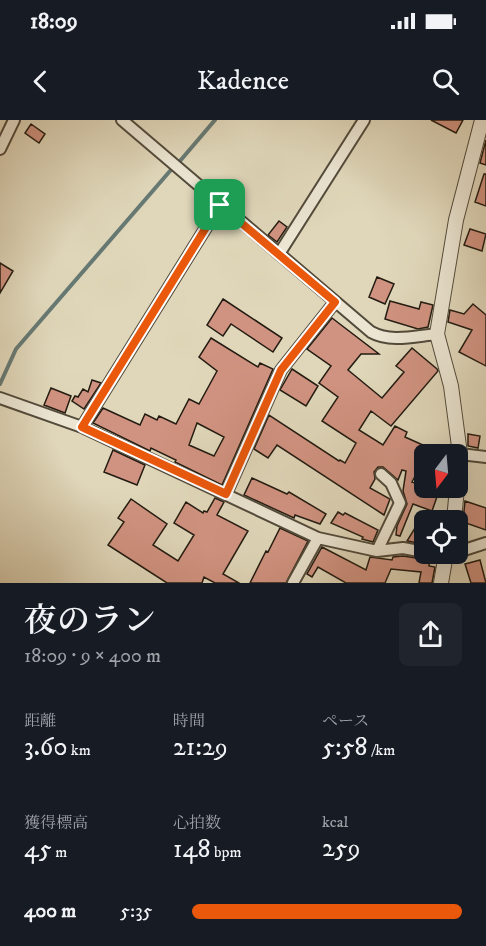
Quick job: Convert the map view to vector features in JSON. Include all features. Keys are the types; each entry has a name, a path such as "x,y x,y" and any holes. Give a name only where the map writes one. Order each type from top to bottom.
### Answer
{"street":[{"path":"0,149 14,120"},
{"path":"122,120 371,332 380,338 391,339 437,334"},
{"path":"279,254 364,120"},
{"path":"459,444 451,386 437,334 456,220 482,120"},
{"path":"82,427 220,205"},
{"path":"226,494 281,370 335,302"},
{"path":"1,400 82,427 318,538 377,551 403,548 414,550"},
{"path":"468,455 486,457"},
{"path":"377,551 400,503 392,483 381,474"},
{"path":"293,583 318,538"},
{"path":"468,548 486,543"},
{"path":"441,583 447,564"}],"building":[{"path":"431,120 463,120 456,133"},
{"path":"31,124 45,134 39,143 25,133"},
{"path":"486,140 486,165 480,163"},
{"path":"484,174 486,174 486,206 475,202"},
{"path":"279,221 287,227 277,242 268,235"},
{"path":"470,229 486,234 482,251 464,245"},
{"path":"0,263 13,271 0,293"},
{"path":"377,277 394,284 385,304 369,297"},
{"path":"223,299 282,338 273,352 231,324 223,336 207,325"},
{"path":"390,301 419,309 421,302 433,305 428,327 418,329 385,319"},
{"path":"473,304 486,315 486,366 459,352 472,330 448,322 450,310 464,314"},
{"path":"332,318 379,354 361,354 348,370 382,398 404,372 396,366 412,348 438,371 391,426 371,411 359,430 383,445 395,426 407,432 405,437 421,444 414,444 412,482 414,483 414,498 437,498 432,510 413,504 400,536 396,535 397,526 407,504 403,491 406,471 402,470 398,480 383,467 378,467 374,472 375,479 370,488 390,499 384,515 277,445 268,458 254,449 269,415 345,463 356,443 322,421 338,397 319,383 331,366 307,349"},
{"path":"211,338 258,367 260,363 273,369 222,485 175,462 176,460 151,448 150,451 93,423 103,408 140,425 145,414 157,420 159,416 176,424 189,399 199,404 217,371 199,357","holes":["197,423 224,437 214,456 189,445"]},
{"path":"292,369 318,386 306,406 280,390"},
{"path":"92,380 101,383 84,409 72,401 83,389 88,392"},
{"path":"51,388 71,396 65,413 44,405"},
{"path":"468,434 480,436 478,448 468,446"},
{"path":"113,450 145,465 137,485 104,472"},
{"path":"252,478 287,494 289,492 326,514 320,524 295,515 294,518 244,495"},
{"path":"215,498 224,502 217,515 248,531 223,574 239,583 215,583 204,577 202,583 167,583 108,545 124,522 118,518 131,499 167,524 153,545 178,561 194,535 174,523 186,502 203,513 207,512"},
{"path":"465,501 486,508 486,530 468,524 468,510 464,510"},
{"path":"338,512 343,515 345,513 378,530 373,542 362,539 363,537 331,523"},
{"path":"280,528 308,541 286,583 250,583 266,551 268,552"},
{"path":"414,530 414,542 407,541"},
{"path":"322,547 366,570 370,557 392,560 393,557 414,558 414,564 429,564 429,566 435,567 432,583 419,583 421,572 391,569 385,583 346,583 318,567 312,577 307,574"},
{"path":"480,560 486,583 471,583 465,564"}],"waterway":[{"path":"180,161 215,120"},
{"path":"0,384 16,349 170,171"}],"route":[{"path":"220,205 335,302 281,370 226,494 82,427 220,205"}]}
